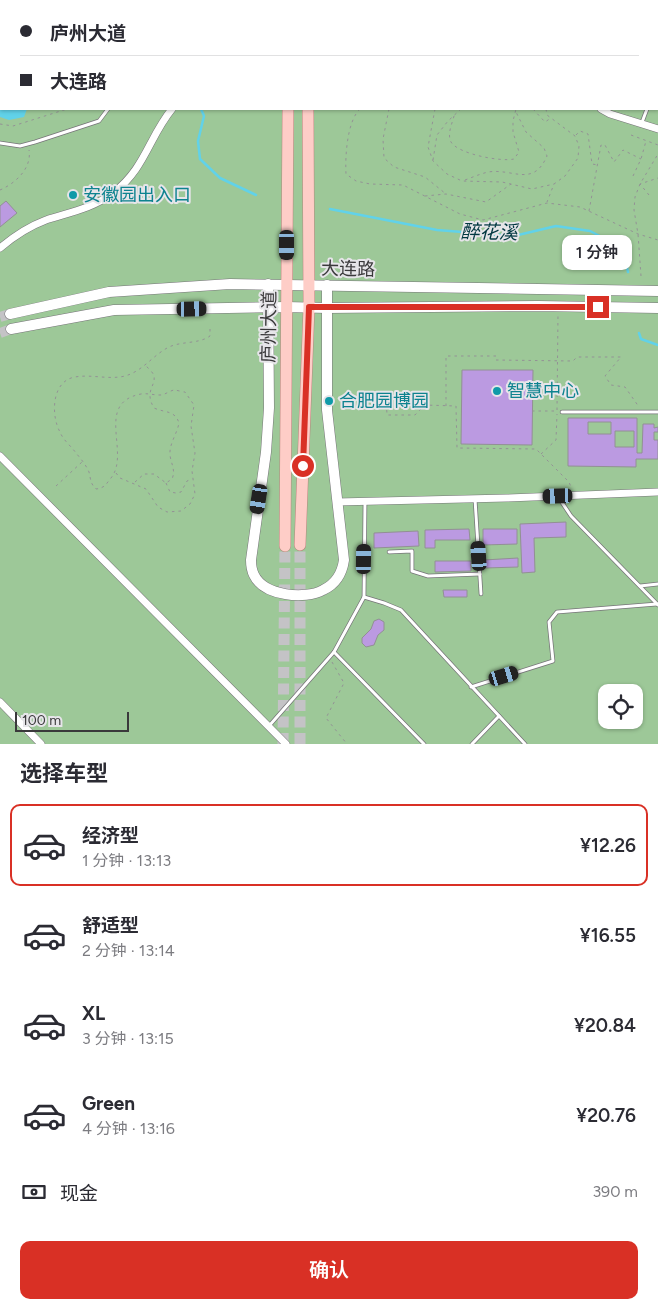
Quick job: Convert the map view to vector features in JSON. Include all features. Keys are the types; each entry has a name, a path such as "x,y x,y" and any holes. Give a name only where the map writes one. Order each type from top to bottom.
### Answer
{"main road":[{"name":"庐州大道","path":"285,546 288,110"},
{"path":"300,545 309,307 308,110"},
{"name":"大连路","path":"10,314 109,292 230,284 658,291"},
{"path":"268,284 270,408 251,560 254,576 264,588 271,592 291,594 316,593 328,587 338,578 343,569 344,560 327,410 327,285"},
{"path":"11,330 114,310 286,307 558,306 658,308"}],"street":[{"path":"0,248 16,236 45,221 69,215 96,204 114,192 142,162 164,118 171,110"},
{"path":"604,110 610,114 658,129"},
{"path":"0,456 286,744"},
{"path":"337,502 658,492"},
{"path":"0,702 41,744"}],"lane":[{"path":"0,143 20,146 28,144 99,121 107,110"},
{"path":"641,124 647,110"},
{"path":"562,412 658,412"},
{"path":"558,496 571,516 657,605"},
{"path":"475,499 481,594"},
{"path":"268,726 334,652 364,597 365,501"},
{"path":"389,552 412,551 412,572 428,576 480,574"},
{"path":"639,586 658,584"},
{"path":"364,597 401,610 525,744"},
{"path":"472,687 554,661 549,622 557,612 657,605"},
{"path":"334,652 424,744"},
{"path":"472,744 499,716"}],"path":[{"path":"0,124 13,126 64,110"},
{"path":"359,110 356,112 350,128 345,159 346,174 356,180 370,184 403,184 460,214 483,220 547,203 580,207 638,234 658,240"},
{"path":"388,110 383,139 384,158 394,167 425,177 446,194"},
{"path":"435,110 428,147 433,160 447,174 462,181 502,182 532,189 554,184 565,176 578,158 579,146 575,136 547,115 546,110"},
{"path":"433,160 437,135 460,110"},
{"path":"534,110 545,122 551,118"},
{"path":"454,116 449,132 451,141 456,147 481,156 508,161 514,160 519,152 513,121 516,112"},
{"path":"462,181 489,172 531,174 543,165 547,156 544,148 526,132 516,112"},
{"path":"575,136 580,131 588,134 592,164 598,165"},
{"path":"631,136 658,145"},
{"path":"633,176 641,159 646,141"},
{"path":"0,190 20,176 28,165 30,158 28,144"},
{"path":"589,212 601,145 605,145 614,162 623,150 641,159"},
{"path":"640,276 638,234 634,210 635,198 640,184 658,154"},
{"path":"640,184 658,178"},
{"path":"424,196 446,194 486,202 511,184"},
{"path":"547,203 554,184"},
{"path":"640,184 649,195"},
{"path":"541,454 556,440 558,306"},
{"path":"116,474 120,478 146,489 158,507 167,512 181,511 190,504 195,494 192,471 195,453 191,426 194,405 186,392 175,390 162,395 140,394 126,400 114,417 114,426 118,440 116,474 106,486 96,489 91,484 89,474 82,462 60,432 55,418 54,402 58,390 72,377 86,375 123,376 140,370 169,347 205,339 210,336 210,327"},
{"path":"446,406 446,356 496,356 496,360 557,360 573,362 577,357 621,356 606,376 611,385 625,387 639,405 639,412"},
{"path":"146,365 154,375 154,380 149,390 150,402 154,408 173,413 178,420 178,428 171,444 170,454 174,475 169,483 166,483"},
{"path":"386,398 387,415 415,415 425,405 456,406 456,448 536,449 569,482 574,495"},
{"path":"532,411 557,411"},
{"path":"56,486 82,462"},
{"path":"134,483 144,474 154,474 166,483 170,492 176,493 181,492 187,481 192,479"},
{"path":"330,657 344,683 326,718 347,744"}],"green space":[{"name":"合肥园博园","path":"0,110 658,110 658,744 0,744"}],"water":[{"path":"0,110 27,110 24,117 9,120 0,117"}],"building":[{"path":"6,201 17,213 0,227 0,206"},
{"name":"智慧中心","path":"462,370 533,370 532,445 461,444"},
{"path":"568,418 637,418 637,453 642,453 643,424 654,424 654,428 658,427 658,432 654,432 654,440 658,440 658,459 636,459 636,467 568,466","holes":["588,422 611,422 611,434 588,434","615,431 634,431 634,447 615,447"]},
{"path":"566,522 566,537 534,538 535,572 522,573 520,524"},
{"path":"469,529 470,540 435,540 435,548 425,548 425,530"},
{"path":"483,529 517,529 517,544 483,545"},
{"path":"418,531 419,546 374,548 374,533"},
{"path":"518,558 518,567 485,568 484,560"},
{"path":"435,561 471,561 471,571 435,572"},
{"path":"443,590 467,590 467,597 444,597"},
{"path":"379,619 384,622 384,630 378,635 374,645 366,647 362,643 362,638 371,629 374,621"}],"waterway":[{"name":"醉花溪","path":"201,110 204,116 198,141 200,159 220,178 256,195"},
{"name":"醉花溪","path":"330,209 437,230 514,236 556,226 590,231 617,245 626,263 628,272"},
{"path":"639,333 641,339 658,345"}],"tunnel":[{"path":"0,317 10,314"},
{"path":"0,333 11,329"},
{"path":"300,545 300,744"},
{"path":"283,744 285,546"}],"place":[{"name":"安徽园出入口","path":"73,195"},
{"name":"智慧中心","path":"497,391"},
{"name":"合肥园博园","path":"329,401"}],"route":[{"path":"303,466 309,307 598,307"}]}
